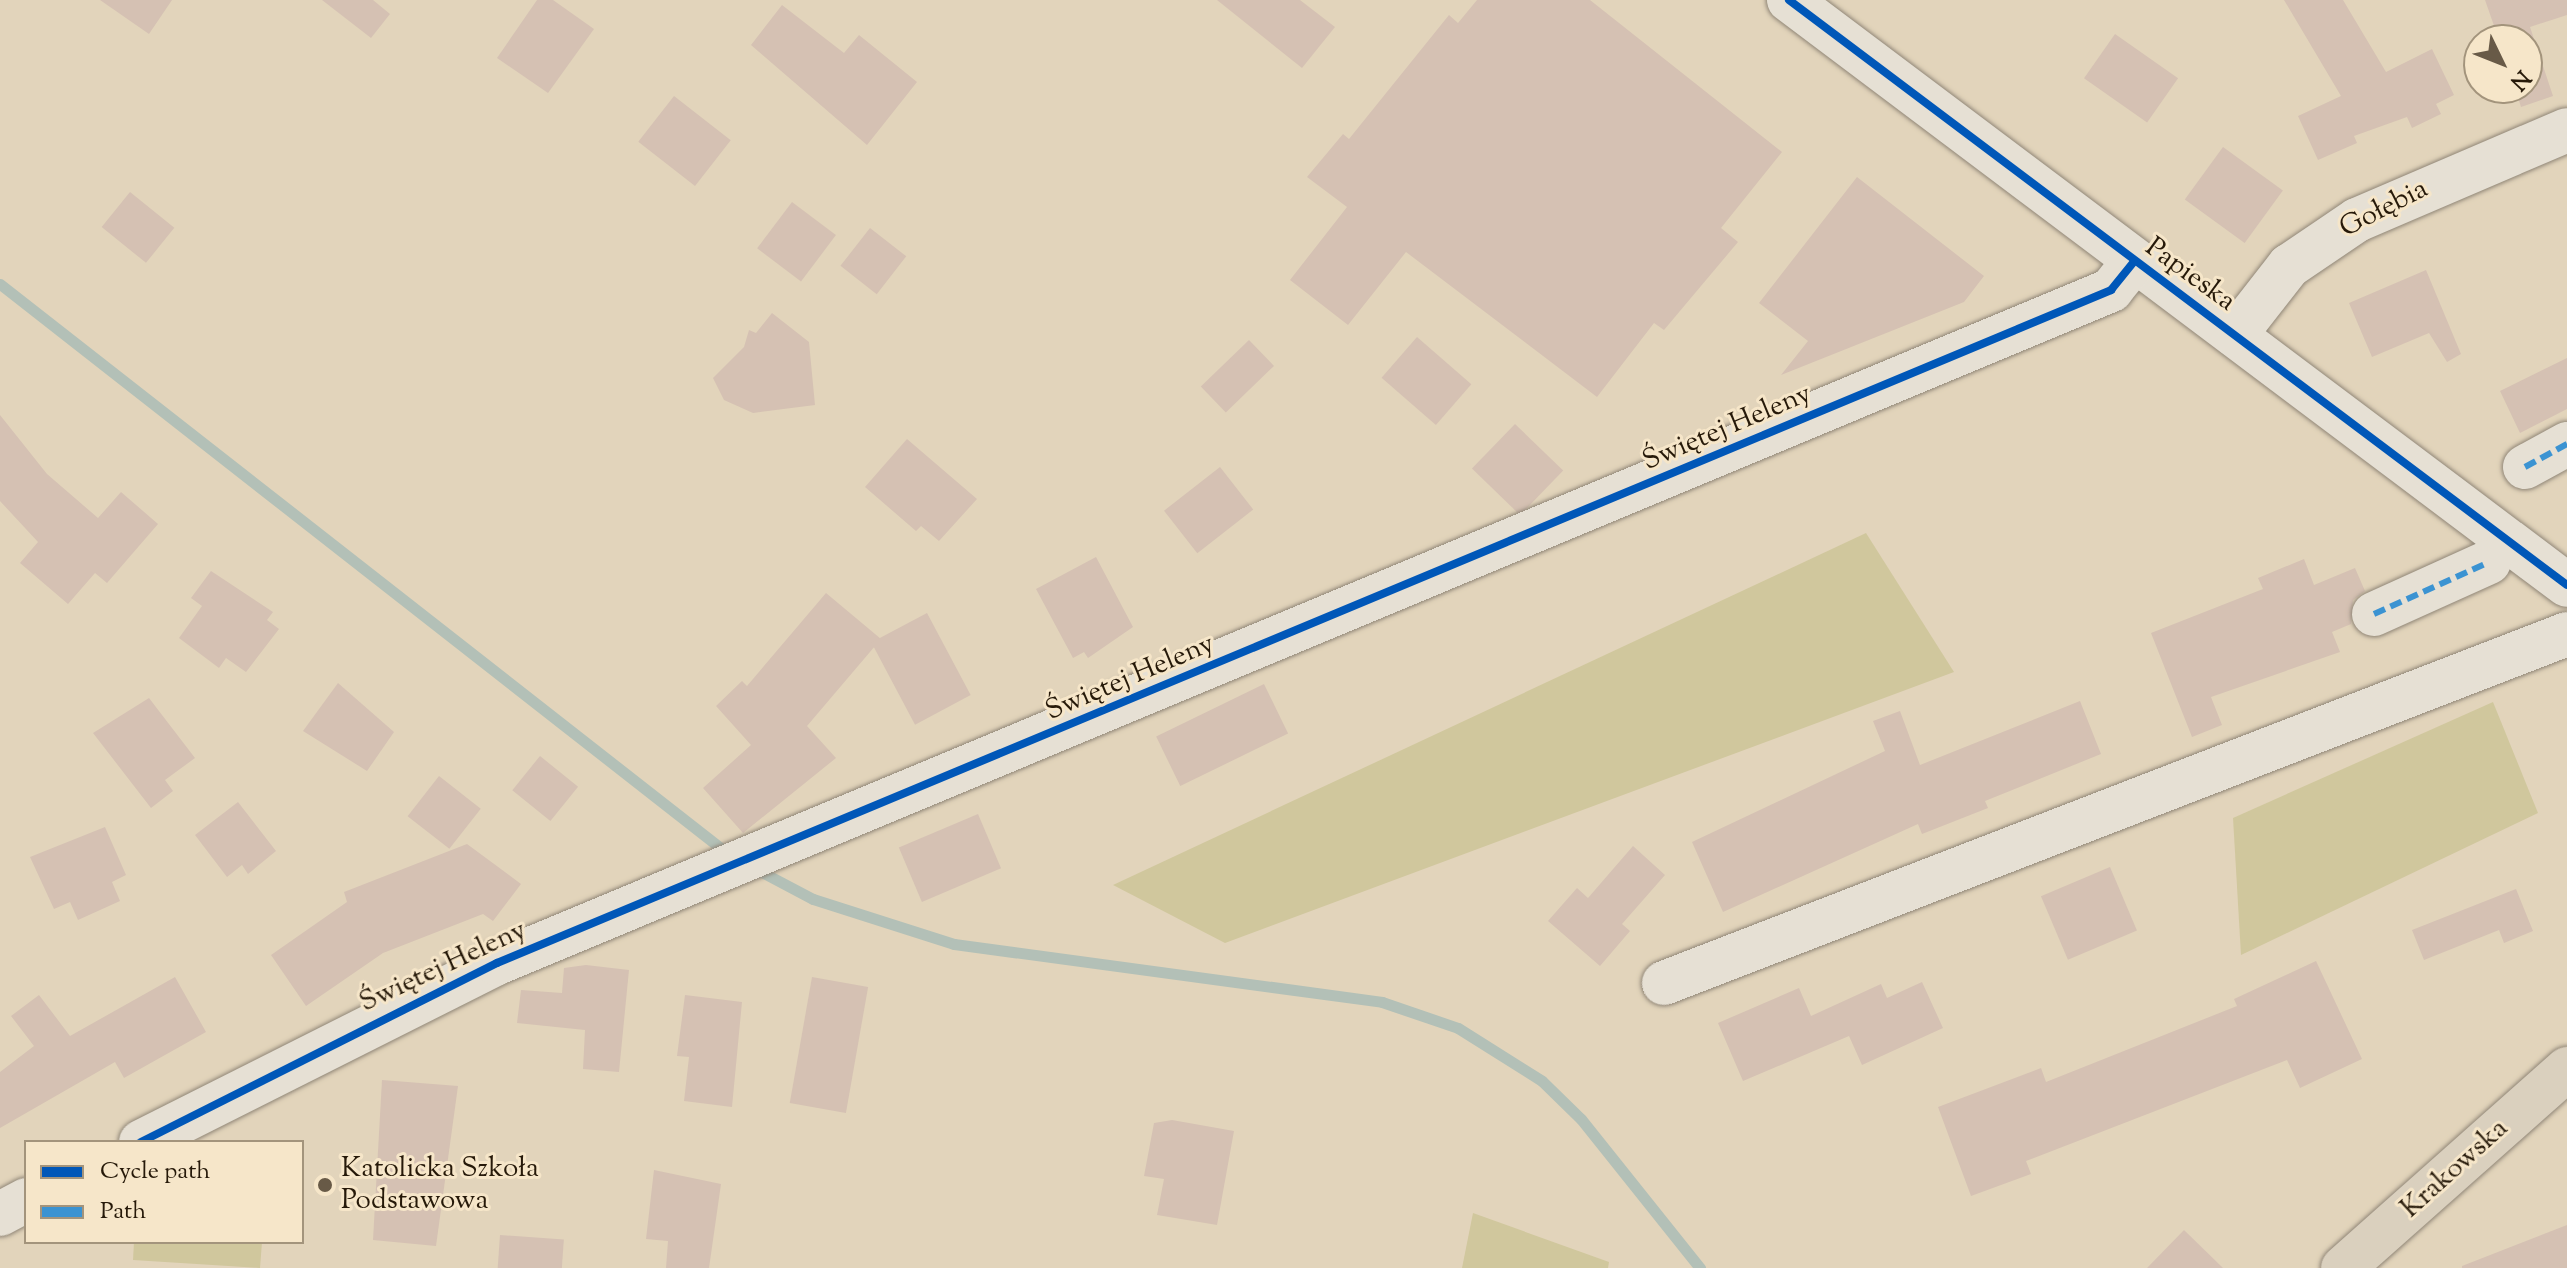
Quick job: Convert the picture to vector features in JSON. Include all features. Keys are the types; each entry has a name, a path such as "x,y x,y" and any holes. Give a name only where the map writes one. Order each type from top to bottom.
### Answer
{"main road":[{"name":"Krakowska","path":"2343,1268 2567,1069"}],"street":[{"name":"Papieska","path":"1789,0 2567,585"},
{"name":"Gołębia","path":"2235,335 2289,266 2326,239 2438,181 2567,130"},
{"name":"Świętej Heleny","path":"145,1140 497,963 712,877 2111,290 2134,262"},
{"path":"2525,467 2567,444"},
{"path":"2374,614 2489,562"},
{"path":"1664,983 2567,634"},
{"path":"0,1214 24,1201"}],"shaded area":[{"path":"1866,533 1954,672 1225,943 1113,885"},
{"path":"2493,702 2538,813 2241,955 2233,818"},
{"path":"1473,1213 1609,1262 1608,1268 1462,1268"},
{"path":"134,1244 262,1244 260,1268 133,1260"}],"building":[{"path":"100,0 172,0 149,34"},
{"path":"322,0 373,0 390,14 371,38"},
{"path":"537,0 553,0 594,29 548,93 497,58"},
{"path":"1217,0 1300,0 1335,27 1302,68"},
{"path":"1477,0 1590,0 1782,152 1721,228 1738,242 1664,330 1654,323 1597,397 1406,252 1348,325 1290,280 1347,207 1307,177 1343,134 1349,139 1449,15 1458,23"},
{"path":"2284,0 2343,0 2386,72 2432,49 2454,95 2436,104 2441,114 2412,128 2407,117 2354,136 2357,143 2318,160 2298,116 2341,96"},
{"path":"2485,0 2567,0 2567,15 2539,24 2493,24"},
{"path":"782,5 844,53 859,35 917,82 867,145 751,45"},
{"path":"2115,34 2178,78 2147,122 2084,78"},
{"path":"2543,66 2553,96 2543,99"},
{"path":"674,96 731,140 695,186 638,142"},
{"path":"2223,147 2283,190 2245,243 2185,200"},
{"path":"1857,177 1984,276 1964,302 1781,375 1808,341 1759,303"},
{"path":"130,192 174,228 146,263 102,227"},
{"path":"792,202 836,235 801,281 757,248"},
{"path":"870,228 906,256 877,294 840,266"},
{"path":"2426,270 2461,354 2447,362 2429,333 2372,357 2349,303"},
{"path":"772,313 809,342 815,405 753,413 724,400 713,378 744,347 749,330 756,333"},
{"path":"1417,337 1471,384 1436,425 1382,378"},
{"path":"1249,340 1274,366 1226,412 1201,387"},
{"path":"2567,358 2567,409 2520,433 2500,391"},
{"path":"0,415 47,474 98,518 121,492 158,524 107,583 95,573 68,604 20,563 38,542 0,501"},
{"path":"1515,424 1563,471 1520,515 1472,469"},
{"path":"907,439 977,499 939,541 921,526 916,531 865,487"},
{"path":"1220,467 1253,510 1197,553 1164,511"},
{"path":"1096,557 1133,627 1088,658 1084,652 1073,658 1036,589"},
{"path":"2304,559 2314,585 2355,568 2365,591 2353,600 2351,624 2332,632 2340,652 2211,697 2222,725 2192,737 2151,633 2263,589 2258,578"},
{"path":"211,571 273,612 267,620 279,629 246,672 226,658 219,668 179,638 202,606 191,598"},
{"path":"826,593 881,639 807,726 836,758 743,833 703,788 751,745 716,706 742,681 747,686"},
{"path":"927,613 971,695 915,725 871,643"},
{"path":"338,683 394,732 367,771 303,731"},
{"path":"1264,684 1288,733 1180,786 1156,737"},
{"path":"149,698 195,758 165,780 173,791 151,808 93,733"},
{"path":"2080,701 2101,754 1985,801 1988,808 1922,834 1918,824 1723,912 1692,842 1885,751 1873,721 1900,711 1920,765"},
{"path":"540,756 578,787 550,821 512,790"},
{"path":"439,776 481,809 449,849 408,816"},
{"path":"238,802 276,851 248,874 242,865 227,877 195,835"},
{"path":"978,814 1001,868 922,902 899,848"},
{"path":"105,827 126,875 112,882 120,901 78,920 70,902 54,909 30,857"},
{"path":"467,844 521,884 493,921 483,914 383,953 306,1006 271,955 347,902 344,892"},
{"path":"1633,846 1665,875 1622,924 1630,931 1600,966 1548,921 1577,888 1588,898"},
{"path":"2110,867 2137,931 2068,960 2041,896"},
{"path":"2516,889 2533,931 2504,943 2499,930 2424,960 2412,930"},
{"path":"2316,961 2362,1059 2300,1088 2287,1060 2026,1161 2031,1174 1971,1196 1938,1107 2041,1068 2046,1082 2237,1006 2234,999"},
{"path":"586,965 629,970 619,1072 583,1069 585,1030 517,1023 521,990 562,993 564,968"},
{"path":"175,977 206,1032 124,1078 115,1062 0,1128 0,1072 34,1046 11,1016 39,995 70,1036"},
{"path":"812,977 868,987 846,1113 790,1103"},
{"path":"1922,982 1943,1028 1862,1065 1849,1036 1743,1081 1718,1023 1799,988 1811,1016 1881,984 1887,998"},
{"path":"685,995 742,1002 732,1107 684,1101 689,1057 677,1056"},
{"path":"382,1080 458,1086 436,1246 373,1240"},
{"path":"1172,1120 1234,1131 1217,1225 1157,1215 1164,1179 1144,1176 1154,1123"},
{"path":"654,1170 721,1184 709,1268 666,1268 668,1241 646,1239"},
{"path":"2567,1225 2567,1268 2462,1268 2462,1266"},
{"path":"2184,1230 2223,1268 2147,1268"},
{"path":"500,1235 564,1239 562,1268 498,1268"}],"waterway":[{"path":"0,284 727,853"},
{"path":"756,869 813,899 954,944 1382,1002 1458,1028 1542,1081 1581,1119 1700,1268"}],"marked path":[{"path":"2525,467 2567,444"},
{"path":"2374,614 2489,562"}],"cycle path":[{"path":"1789,0 2567,585"},
{"path":"145,1140 497,963 2111,290 2134,262"}],"place":[{"name":"Katolicka Szkoła Podstawowa","path":"325,1185"}]}
